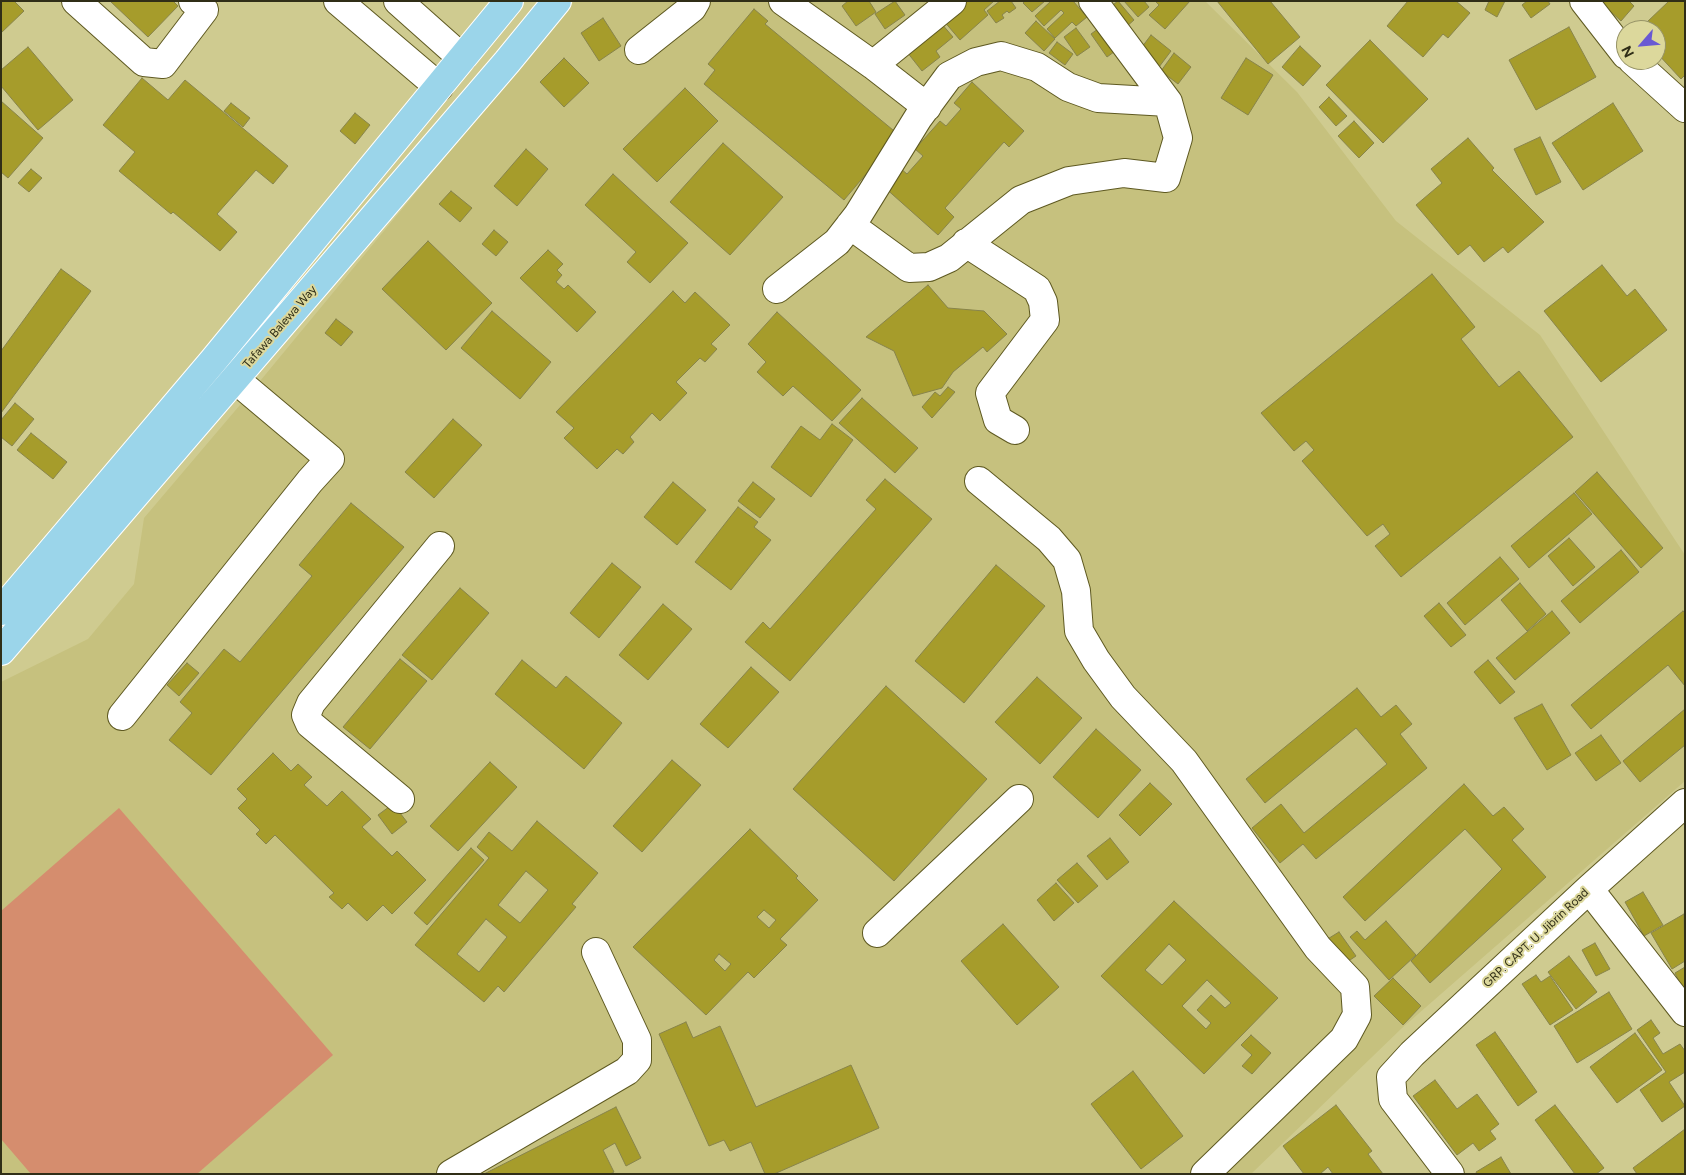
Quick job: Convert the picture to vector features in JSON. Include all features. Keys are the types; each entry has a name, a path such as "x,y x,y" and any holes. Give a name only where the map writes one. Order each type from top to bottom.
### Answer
{"main road":[{"path":"1,611 213,361 509,1"},
{"name":"Tafawa Balewa Way","path":"1,651 234,381 557,1"}],"street":[{"path":"76,1 144,62 163,64 204,10 193,1"},
{"path":"338,1 438,87"},
{"path":"398,1 462,58"},
{"path":"639,50 692,8 696,1"},
{"path":"784,1 873,65 926,107"},
{"path":"873,65 952,1"},
{"path":"850,225 909,268 929,267 949,258 966,242 1021,200 1069,181 1124,173 1166,178 1178,138 1168,102 1093,1"},
{"path":"1584,1 1616,42"},
{"path":"777,289 838,242 926,107 949,76 976,62 1001,56 1037,67 1068,87 1098,98 1168,102"},
{"path":"1643,70 1685,108"},
{"path":"966,242 1037,289 1043,302 1045,320 990,393 998,420 1015,430"},
{"path":"122,716 310,481 330,459 251,392 234,381 213,361"},
{"path":"978,481 1049,539 1067,560 1076,591 1079,630 1096,660 1123,697 1184,761 1318,948 1354,987 1357,1015 1344,1039 1205,1174"},
{"path":"400,799 310,724 306,715 311,703 440,546"},
{"path":"877,933 1019,799"},
{"name":"GRP. CAPT. U. Jibrin Road","path":"1450,1174 1393,1099 1391,1077 1412,1054 1588,889 1685,803"},
{"path":"1588,889 1685,1012"},
{"path":"451,1174 627,1071 637,1060 637,1040 596,952"}],"shaded area":[{"path":"574,1 1205,1 1297,92 1396,221 1540,335 1685,555 1685,781 1402,1028 1251,1174 1,1174 1,682 88,639 134,584 144,518 251,392"},
{"path":"119,808 333,1055 197,1174 31,1174 1,1139 1,911"}],"building":[{"path":"1,1 14,1 24,11 1,33"},
{"path":"110,1 173,1 178,6 148,37"},
{"path":"848,1 869,1 876,12 856,26 842,6"},
{"path":"895,1 905,15 885,29 875,14"},
{"path":"964,1 994,1 984,10 988,15 960,40 943,20"},
{"path":"1000,1 1011,1 1016,8 1009,13 1007,11 1002,15 1004,18 996,23 987,11"},
{"path":"1025,1 1045,1 1032,12 1023,3"},
{"path":"1051,1 1073,1 1087,17 1076,26 1072,22 1055,38 1047,29 1064,13 1061,10 1044,26 1035,16"},
{"path":"1118,1 1134,20 1126,27 1109,8"},
{"path":"1124,1 1144,1 1149,7 1138,17"},
{"path":"1155,1 1190,1 1165,29 1149,15 1159,5"},
{"path":"1217,1 1270,1 1300,37 1268,64"},
{"path":"1408,1 1456,1 1470,13 1448,38 1443,34 1423,57 1387,26"},
{"path":"1489,1 1505,1 1497,17 1485,10"},
{"path":"1527,1 1548,1 1550,4 1531,18 1522,5"},
{"path":"1599,1 1629,1 1634,6 1620,20"},
{"path":"1669,1 1685,1 1685,75 1681,79 1666,63 1666,20 1649,20"},
{"path":"754,9 768,21 765,24 899,135 844,200 704,84 715,70 708,64"},
{"path":"603,18 621,46 599,61 581,33"},
{"path":"1036,21 1055,39 1044,51 1025,33"},
{"path":"941,23 953,37 936,51 940,57 922,71 907,52"},
{"path":"1102,26 1118,49 1107,57 1091,34"},
{"path":"1569,27 1596,77 1536,110 1509,60"},
{"path":"1076,28 1090,47 1077,56 1064,37"},
{"path":"1151,35 1171,51 1159,67 1139,51"},
{"path":"1370,40 1428,99 1383,143 1326,85"},
{"path":"1057,42 1073,54 1065,65 1049,53"},
{"path":"1300,46 1321,66 1303,86 1282,67"},
{"path":"28,47 73,100 38,130 1,86 1,70"},
{"path":"1174,53 1191,67 1178,84 1161,71"},
{"path":"564,58 589,83 564,107 540,82"},
{"path":"1246,58 1273,75 1248,115 1221,98"},
{"path":"142,78 168,100 185,80 288,166 273,184 256,170 217,214 237,232 220,251 119,171 135,152 103,125"},
{"path":"972,82 1024,131 1009,147 1004,142 945,208 954,217 938,235 883,186 900,168 907,174 923,156 915,149 940,121 946,126 961,109 954,103"},
{"path":"685,88 718,121 657,182 623,149"},
{"path":"1329,97 1347,116 1336,126 1319,107"},
{"path":"1,101 43,138 8,178 1,172"},
{"path":"231,103 250,118 243,127 224,111"},
{"path":"1613,103 1643,151 1583,190 1552,143"},
{"path":"355,113 370,125 355,144 340,131"},
{"path":"1354,121 1374,143 1359,158 1338,136"},
{"path":"1540,137 1561,182 1536,195 1514,149"},
{"path":"1468,138 1494,168 1492,170 1544,222 1508,253 1503,247 1484,262 1470,245 1458,255 1416,205 1442,183 1431,169"},
{"path":"723,143 783,197 730,255 670,202"},
{"path":"526,149 548,169 517,206 494,186"},
{"path":"31,169 42,178 29,192 18,183"},
{"path":"613,174 688,243 650,283 627,262 636,252 585,205"},
{"path":"451,191 472,208 460,222 439,204"},
{"path":"494,230 508,242 496,256 482,244"},
{"path":"428,241 492,303 446,350 382,289"},
{"path":"548,250 563,264 557,270 562,275 556,282 564,289 568,285 596,312 577,332 520,278"},
{"path":"1602,265 1627,296 1635,289 1667,330 1601,382 1544,311"},
{"path":"61,269 91,291 1,413 1,351"},
{"path":"1432,274 1475,327 1461,339 1499,387 1519,371 1573,437 1401,577 1375,546 1390,534 1383,524 1367,536 1302,461 1314,450 1306,441 1294,451 1261,413"},
{"path":"928,285 948,308 984,311 1007,334 987,352 983,347 953,372 942,388 913,396 894,351 866,337"},
{"path":"673,291 685,303 695,292 730,325 711,344 717,349 705,362 700,358 676,382 687,393 660,421 652,413 630,437 634,442 623,454 617,449 597,469 564,438 574,428 556,412"},
{"path":"492,311 551,362 520,399 461,348"},
{"path":"777,312 861,390 832,421 793,386 783,396 757,372 766,362 748,344"},
{"path":"336,319 353,332 341,346 325,333"},
{"path":"948,387 955,392 932,418 922,407 935,392 940,396"},
{"path":"862,398 918,448 895,473 839,423"},
{"path":"15,403 34,419 12,446 1,437 1,420"},
{"path":"453,419 482,445 434,498 405,472"},
{"path":"832,424 853,440 811,497 771,467 801,426 820,440"},
{"path":"31,433 67,462 53,479 17,450"},
{"path":"1597,472 1663,548 1641,568 1575,492"},
{"path":"885,479 932,519 790,681 745,642 763,622 770,629 876,509 866,500"},
{"path":"673,482 706,510 677,545 644,517"},
{"path":"753,482 775,499 760,518 738,501"},
{"path":"1574,493 1592,514 1529,568 1511,546"},
{"path":"351,503 404,547 211,775 169,740 192,713 180,702 224,649 240,662 312,576 299,565"},
{"path":"738,507 758,522 754,527 771,540 731,590 695,562"},
{"path":"1569,538 1595,567 1573,586 1548,556"},
{"path":"1621,550 1639,572 1580,623 1561,601"},
{"path":"1500,557 1519,579 1465,625 1447,603"},
{"path":"612,563 641,587 599,638 570,613"},
{"path":"996,565 1045,606 964,703 915,661"},
{"path":"1520,583 1546,614 1527,631 1501,600"},
{"path":"460,588 489,613 432,680 402,655"},
{"path":"1439,603 1466,635 1451,647 1424,616"},
{"path":"663,604 692,629 648,680 619,655"},
{"path":"1552,611 1570,633 1515,680 1496,658"},
{"path":"1683,611 1685,613 1685,686 1668,665 1591,729 1571,705"},
{"path":"400,659 427,681 370,749 343,727"},
{"path":"522,660 556,688 566,676 622,723 584,769 495,694"},
{"path":"1488,660 1515,692 1500,704 1474,672"},
{"path":"187,663 199,673 179,696 167,685"},
{"path":"751,667 779,692 728,748 700,724"},
{"path":"1037,677 1082,718 1040,764 995,722"},
{"path":"886,686 987,779 894,881 793,789"},
{"path":"1357,688 1381,717 1396,705 1412,724 1400,734 1427,768 1316,859 1303,844 1280,863 1252,828 1281,804 1304,833 1387,764 1356,728 1265,803 1246,779"},
{"path":"1542,704 1571,755 1547,770 1514,718"},
{"path":"1685,709 1685,745 1640,782 1623,761"},
{"path":"1096,729 1141,770 1098,818 1053,777"},
{"path":"1601,735 1621,763 1596,781 1575,753"},
{"path":"273,753 291,771 298,764 312,777 304,785 327,806 342,791 371,819 362,827 392,856 397,851 426,880 392,914 383,905 367,921 348,903 342,909 329,897 334,893 275,835 266,844 256,834 260,830 238,808 247,799 237,789"},
{"path":"672,760 701,785 642,852 613,826"},
{"path":"490,762 517,787 458,851 430,826"},
{"path":"1150,783 1172,804 1140,836 1119,815"},
{"path":"1464,784 1493,816 1504,807 1524,829 1512,840 1546,877 1430,983 1411,961 1502,869 1465,829 1365,921 1343,897"},
{"path":"393,804 407,822 392,834 378,815"},
{"path":"537,821 598,873 572,904 576,907 504,992 498,986 484,1002 415,945 489,858 477,847 489,832 512,851","holes":["526,871 548,890 520,923 498,905","486,919 507,937 479,972 457,954"]},
{"path":"750,829 798,876 796,878 818,900 780,939 787,945 754,978 748,972 706,1015 633,947","holes":["764,910 776,920 769,928 757,917","719,954 731,964 725,971 714,960"]},
{"path":"1110,838 1129,862 1107,880 1087,856"},
{"path":"471,848 484,860 427,925 414,913"},
{"path":"1077,863 1098,886 1078,903 1057,880"},
{"path":"1056,883 1074,903 1054,921 1037,900"},
{"path":"1643,892 1663,925 1644,936 1625,902"},
{"path":"1174,901 1278,998 1204,1074 1101,976","holes":["1169,944 1186,960 1162,985 1145,970","1207,980 1231,1003 1225,1008 1211,995 1197,1010 1211,1023 1206,1029 1182,1006"]},
{"path":"1684,914 1685,961 1672,969 1651,933"},
{"path":"1386,921 1416,955 1389,980 1350,937 1357,931 1365,940"},
{"path":"1003,924 1059,987 1017,1025 961,961"},
{"path":"1339,932 1356,956 1344,964 1326,940"},
{"path":"1595,943 1610,969 1596,976 1582,950"},
{"path":"1569,956 1597,992 1576,1009 1548,972"},
{"path":"1685,967 1685,991 1684,991 1675,973"},
{"path":"1536,975 1541,982 1550,976 1573,1010 1550,1025 1522,984"},
{"path":"1393,978 1421,1006 1403,1025 1374,996"},
{"path":"1609,992 1632,1029 1577,1063 1554,1026"},
{"path":"1651,1020 1660,1033 1653,1038 1663,1054 1680,1044 1685,1051 1685,1072 1669,1082 1685,1106 1662,1122 1640,1090 1666,1072 1637,1030"},
{"path":"686,1022 693,1038 720,1026 756,1107 851,1065 879,1128 774,1174 765,1174 751,1142 730,1151 724,1140 709,1146 659,1034"},
{"path":"1495,1032 1537,1092 1518,1106 1476,1045"},
{"path":"1635,1033 1662,1070 1617,1103 1590,1067"},
{"path":"1251,1035 1271,1053 1252,1074 1242,1066 1252,1055 1241,1045"},
{"path":"1133,1071 1183,1136 1141,1169 1091,1104"},
{"path":"1435,1080 1457,1109 1477,1094 1499,1124 1490,1131 1496,1139 1479,1151 1473,1143 1457,1155 1413,1096"},
{"path":"1336,1105 1372,1151 1368,1154 1383,1174 1333,1174 1328,1167 1320,1174 1304,1174 1283,1146"},
{"path":"1555,1105 1604,1168 1596,1174 1575,1174 1535,1120"},
{"path":"616,1107 641,1158 626,1166 615,1143 603,1150 614,1172 610,1174 484,1174"},
{"path":"1685,1129 1685,1174 1637,1174 1633,1168"},
{"path":"1501,1157 1511,1174 1477,1174 1476,1172"}]}
